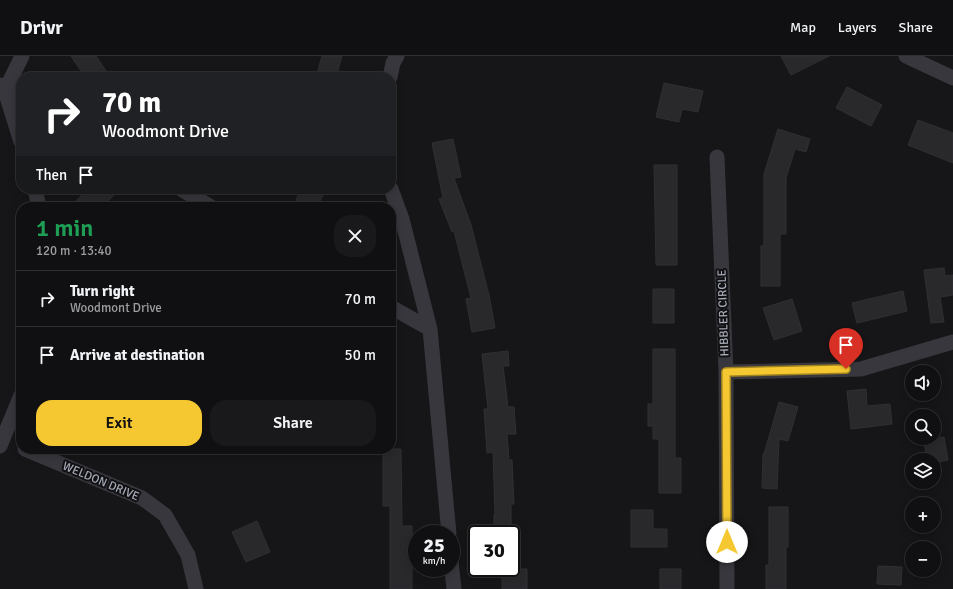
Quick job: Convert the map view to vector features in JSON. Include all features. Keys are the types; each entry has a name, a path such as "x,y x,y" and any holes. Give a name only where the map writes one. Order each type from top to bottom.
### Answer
{"street":[{"path":"2,88 22,56"},
{"path":"391,72 393,63 397,56"},
{"path":"906,56 953,78"},
{"path":"2,88 16,96"},
{"path":"2,88 16,128"},
{"name":"HIBBLER CIRCLE","path":"717,157 726,372 727,589"},
{"path":"189,194 203,202"},
{"path":"396,204 402,219 430,329 447,525"},
{"path":"396,310 430,329"},
{"path":"726,372 861,368 953,342"},
{"path":"16,407 1,442 16,446"},
{"name":"WELDON DRIVE","path":"37,454 142,498 165,515 188,555 196,589"},
{"path":"453,577 454,589"}],"building":[{"path":"71,56 96,56 107,72 82,72"},
{"path":"322,56 342,56 337,72 317,72"},
{"path":"781,56 829,56 791,75"},
{"path":"664,83 703,91 698,112 682,109 679,122 656,117"},
{"path":"847,87 882,105 871,126 836,108"},
{"path":"918,120 953,133 953,163 908,145"},
{"path":"778,129 810,139 806,152 795,149 786,178 786,234 780,234 780,286 761,286 761,246 764,246 764,174"},
{"path":"453,139 461,177 454,178 471,225 489,295 495,328 472,332 466,299 471,298 454,231 452,232 439,199 443,198 432,143"},
{"path":"654,165 677,165 677,265 656,265"},
{"path":"83,194 115,194 107,202 75,202"},
{"path":"299,194 324,194 320,202 300,202 296,200"},
{"path":"944,268 945,276 953,275 953,295 940,297 944,322 931,323 924,270"},
{"path":"653,289 674,289 674,323 653,323"},
{"path":"903,291 907,311 857,323 852,303"},
{"path":"792,299 802,331 774,340 763,308"},
{"path":"653,349 675,349 675,458 681,458 681,493 659,493 659,439 653,439 653,426 648,426 648,404 653,404"},
{"path":"508,351 509,366 503,366 508,407 514,407 516,434 507,434 509,460 512,460 514,504 511,504 511,525 494,525 493,452 487,453 484,409 488,409 482,354"},
{"path":"866,389 867,406 890,404 892,424 851,429 847,391"},
{"path":"779,402 798,407 788,441 779,439 777,489 762,488 763,454"},
{"path":"944,437 948,460 941,462 941,453 926,453 925,445 941,445 941,438"},
{"path":"396,449 401,449 402,526 408,526 408,577 412,577 412,589 390,589 390,506 383,506 383,454 396,454"},
{"path":"769,507 788,507 786,589 766,589 766,565 769,565"},
{"path":"631,510 653,510 653,529 667,529 667,547 631,547"},
{"path":"257,521 270,552 246,562 232,532"},
{"path":"878,566 902,567 901,585 877,584"},
{"path":"520,569 527,569 527,589 502,589 502,577 520,577"},
{"path":"660,569 681,569 681,589 660,589"}],"route":[{"path":"727,542 726,372 846,369"}]}
